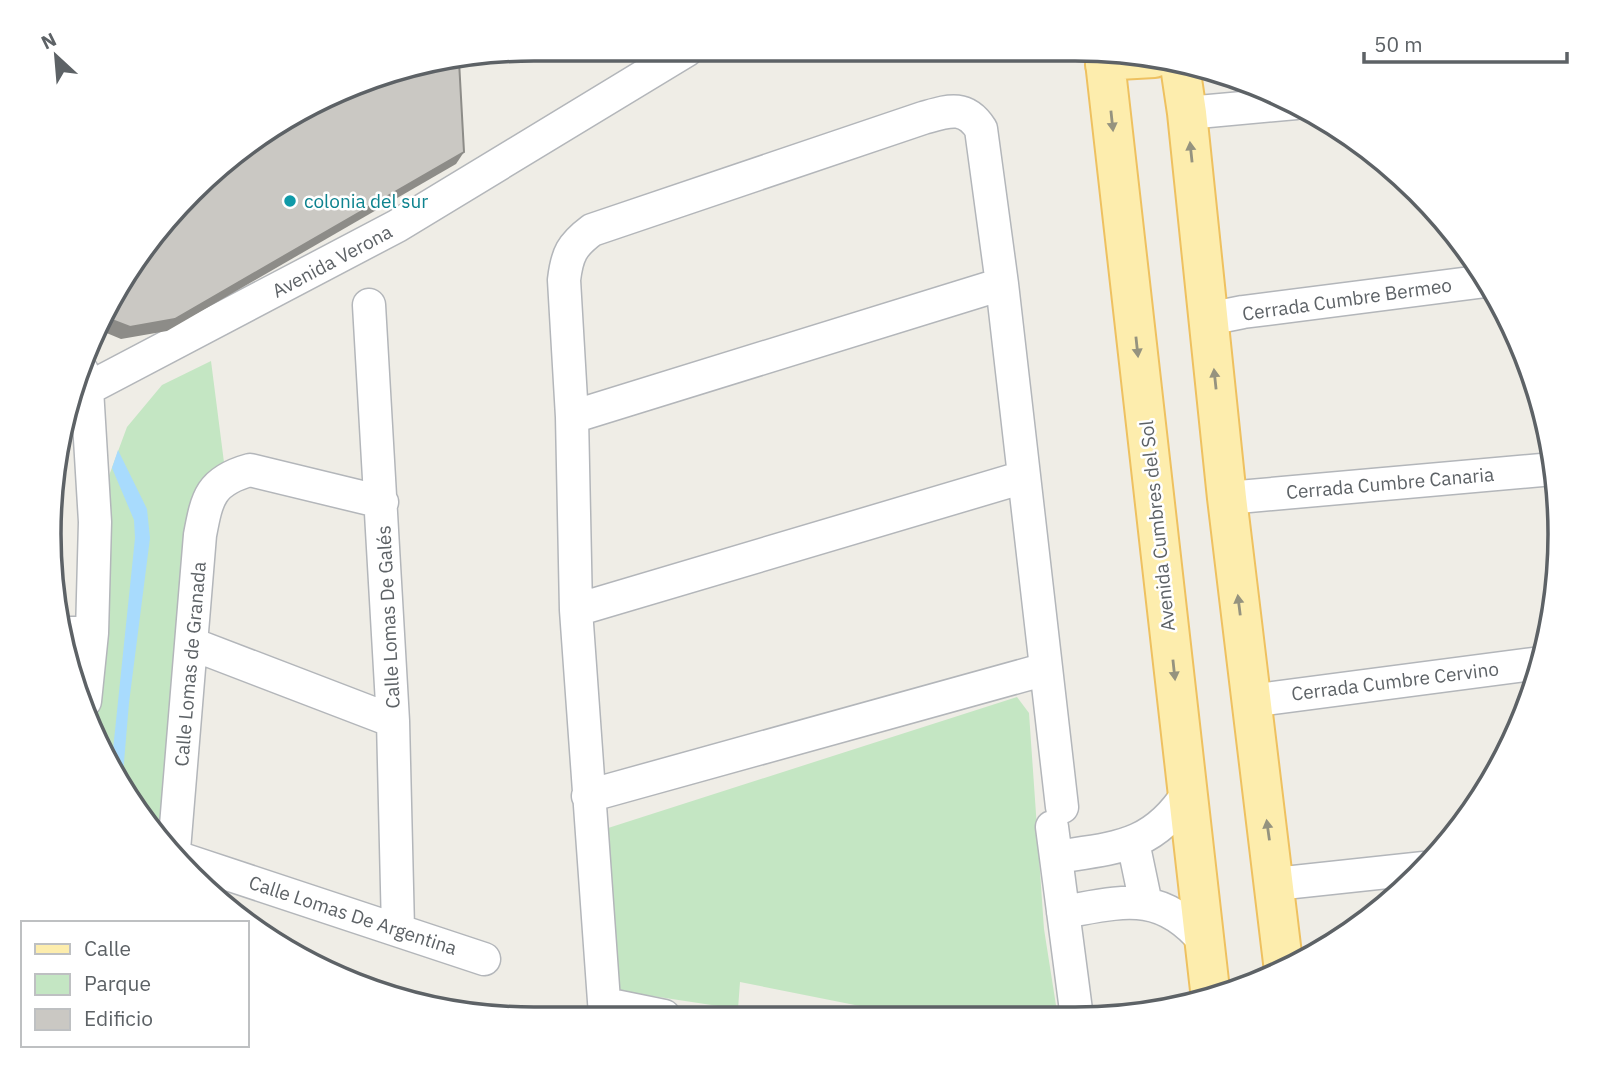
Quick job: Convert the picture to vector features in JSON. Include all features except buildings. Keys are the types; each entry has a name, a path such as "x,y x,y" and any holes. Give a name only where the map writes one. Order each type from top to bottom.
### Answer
{"main road":[{"name":"Avenida Cumbres del Sol","path":"1105,62 1210,987"},
{"path":"1181,73 1227,498 1283,959"}],"street":[{"name":"Avenida Verona","path":"87,379 397,226 669,61"},
{"path":"1187,113 1273,105"},
{"path":"605,1007 576,610 572,417 564,280 566,263 575,243 592,230 949,111 967,113 981,129 1002,284 1046,669 1063,912 1076,1007"},
{"name":"Cerrada Cumbre Bermeo","path":"1208,319 1243,312 1475,282"},
{"path":"572,417 1002,284"},
{"name":"Calle Lomas De Galés","path":"369,305 393,722 398,929"},
{"path":"82,394 95,522 92,633 86,687"},
{"name":"Calle Lomas de Granada","path":"175,841 200,535 207,500 220,482 250,470 382,502"},
{"name":"Cerrada Cumbre Canaria","path":"1227,498 1544,470"},
{"path":"576,610 1024,477"},
{"path":"72,633 92,633"},
{"path":"192,644 393,722"},
{"name":"Cerrada Cumbre Cervino","path":"1251,701 1529,665"},
{"path":"588,796 1046,669"},
{"path":"1057,830 1108,849 1133,842 1155,831 1174,814 1188,793"},
{"path":"1133,842 1146,904"},
{"name":"Calle Lomas De Argentina","path":"196,863 484,959"},
{"path":"1275,884 1407,870"},
{"path":"1063,912 1119,902 1146,904 1169,910 1189,923 1204,941"}],"green space":[{"path":"211,361 226,478 207,501 175,841 141,797 125,770 110,743 86,687 107,481 127,427 162,385"},
{"path":"1017,697 1029,713 1044,929 1056,1007 865,1007 740,982 738,1007 619,991 605,829"}],"water":[{"path":"118,450 147,509 150,538 124,767 113,749 135,538 134,520 112,468"}],"place":[{"name":"colonia del sur","path":"290,201"}]}
